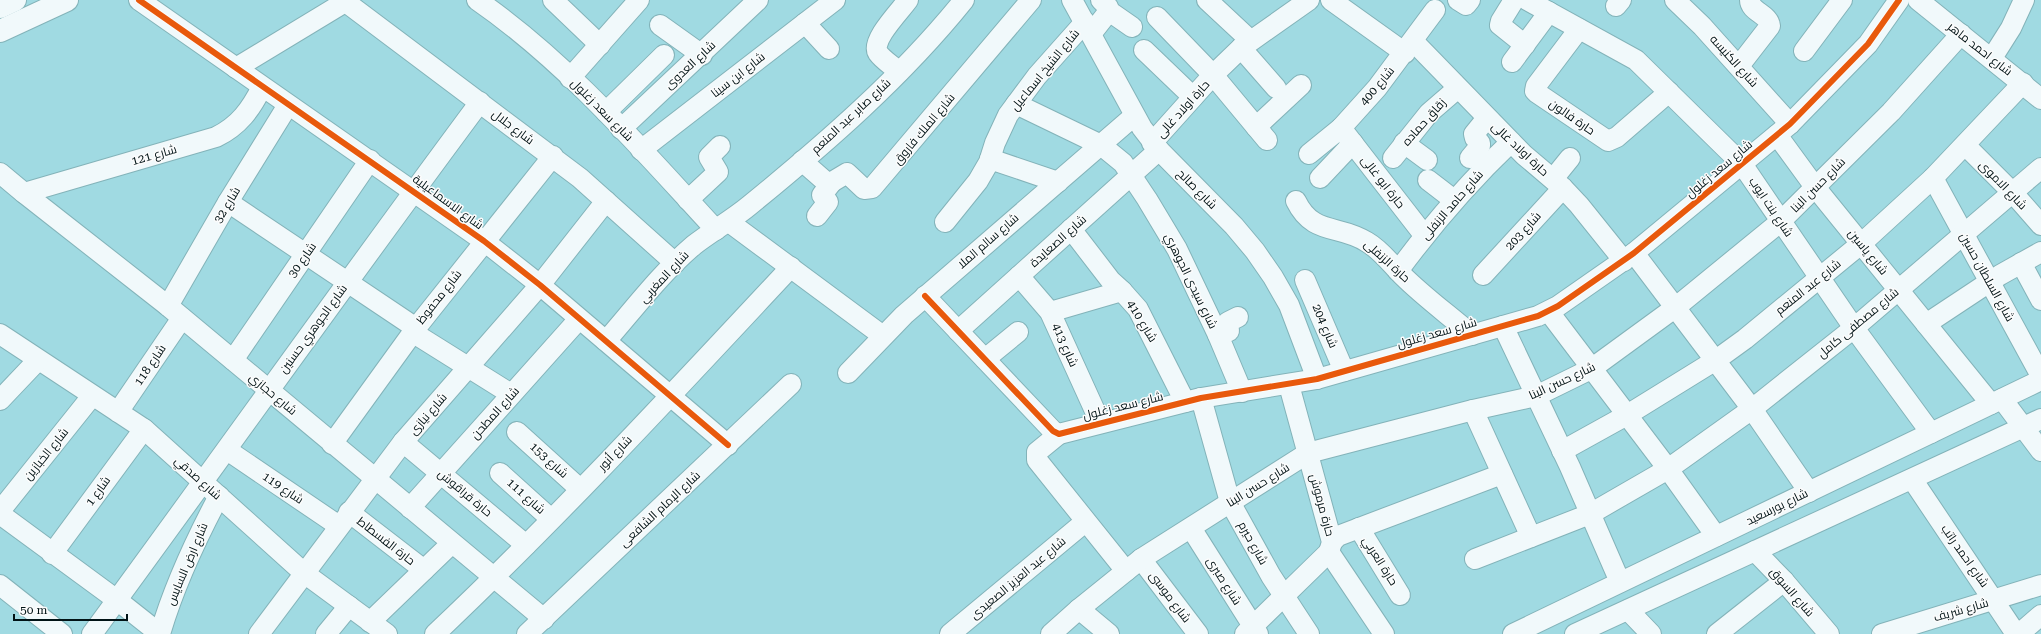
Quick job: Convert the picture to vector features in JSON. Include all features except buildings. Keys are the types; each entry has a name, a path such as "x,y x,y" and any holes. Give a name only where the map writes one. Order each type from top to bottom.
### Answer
{"main road":[{"path":"0,7 16,0"},
{"path":"0,32 67,0"}],"street":[{"name":"شارع الاسماعيلية","path":"139,0 484,241 540,285 728,445"},
{"name":"شارع سعد زغلول","path":"477,0 520,32 606,112 688,200 722,226 791,267 883,336"},
{"path":"553,0 600,45"},
{"path":"570,78 640,0"},
{"name":"شارع العدوى","path":"621,129 702,55 758,0"},
{"name":"شارع ابن سينا","path":"641,150 835,0"},
{"path":"899,72 878,54 876,45 880,36 908,0"},
{"name":"شارع صابر عبد المنعم","path":"722,226 802,161 899,72 964,0"},
{"name":"شارع الملك فاروق","path":"832,182 847,173 864,189 872,188 1031,0"},
{"name":"شارع صالح","path":"1072,0 1134,116 1156,147 1234,226 1255,250 1273,277 1289,305 1317,379"},
{"path":"1207,0 1246,44 1276,88"},
{"name":"حارة اولاد غالى","path":"1331,0 1409,47 1458,88 1511,142 1558,184 1595,224 1629,257 1676,308 1716,360 1752,409 1809,492"},
{"path":"1458,0 1466,5 1470,0"},
{"path":"1514,0 1500,25 1525,45"},
{"name":"شارع بنت ايوب","path":"1527,0 1632,57 1742,164 1780,222 1854,328 1931,433"},
{"name":"شارع الكنيسه","path":"1675,0 1702,26 1739,66 1783,129"},
{"path":"1739,66 1770,26 1768,20 1751,6 1750,0"},
{"path":"1804,51 1842,0"},
{"name":"شارع سعد زغلول","path":"1059,434 1100,422 1193,400 1289,385 1317,379 1548,312 1629,257 1783,129 1868,44 1899,0"},
{"name":"شارع احمد ماهر","path":"1918,0 1992,58 2041,99"},
{"path":"1992,58 2011,28 2024,0"},
{"path":"236,68 344,1"},
{"name":"شارع جلال","path":"344,1 553,156 606,201 675,264"},
{"name":"حارة اولاد غالى","path":"1156,147 1193,97 1213,75 1246,44 1295,4"},
{"path":"1105,6 1132,27"},
{"name":"شارع الشيخ اسماعيل","path":"945,222 978,182 990,159 1008,115 1016,104 1037,76 1088,28 1105,6"},
{"name":"شارع 400","path":"1309,154 1341,128 1409,47 1435,10"},
{"path":"1512,62 1549,12"},
{"name":"حارة اولاد غالى","path":"1157,17 1177,51 1213,75"},
{"path":"805,23 828,49"},
{"path":"660,25 702,55"},
{"name":"حارة فالون","path":"1579,29 1536,86 1535,91 1537,93 1608,141 1617,137 1669,92"},
{"name":"شارع حسن البنا","path":"1051,634 1079,609 1134,565 1308,453 1473,410 1536,396 1591,369 1676,308 1780,222 1891,112 1961,34"},
{"path":"1144,50 1193,97"},
{"path":"606,112 664,55"},
{"path":"1213,75 1261,133 1301,85"},
{"name":"شارع عبد المنعم","path":"1562,451 1627,415 1716,360 1745,338 1862,244 1933,178 2023,83"},
{"name":"شارع 121","path":"24,193 216,137 228,131 239,122 253,106 262,87"},
{"name":"زقاق حماده","path":"1427,160 1399,150 1429,113 1458,88"},
{"name":"شارع الجوهري حسنين","path":"92,634 204,483 268,391 480,102"},
{"name":"شارع سيدى الجوهري","path":"1016,104 1101,145 1123,163 1162,224 1196,271 1218,334 1242,392"},
{"name":"شارع 32","path":"175,312 228,202 288,105"},
{"name":"شارع سالم الملا","path":"848,373 883,336 925,296 1134,116"},
{"path":"1470,158 1480,146 1480,142 1474,138 1474,134 1487,118"},
{"name":"حارة ابو غالى","path":"1341,128 1424,235"},
{"name":"شارع ياسين","path":"1783,129 1815,187 1926,324 1996,402 2023,428 2041,451"},
{"name":"شارع حامد الزنفلى","path":"1398,271 1424,235 1454,200 1511,142"},
{"path":"1320,178 1353,144"},
{"name":"شارع الاموى","path":"1964,145 2013,193 2041,225"},
{"path":"688,200 718,172 709,157 720,146"},
{"name":"شارع الصعايدة","path":"958,331 1131,175 1156,147"},
{"name":"شارع محفوظ","path":"332,444 414,330 553,156"},
{"name":"شارع 203","path":"1484,274 1558,184 1570,158"},
{"path":"990,159 1058,182"},
{"name":"شارع 30","path":"233,360 370,160"},
{"path":"802,161 825,181 832,182 822,195 828,202 817,216"},
{"name":"شارع مصطفى كامل","path":"1475,559 1590,514 1668,469 1752,409 1854,328 2041,168"},
{"name":"شارع حجازي","path":"0,173 175,312 268,391 544,619"},
{"name":"شارع السلطان حسين","path":"1933,178 2041,376"},
{"path":"1428,180 1454,200"},
{"name":"شارع نيازى","path":"260,634 344,519 403,442 540,285 606,201"},
{"name":"حارة الزنفلى","path":"1296,201 1304,214 1315,224 1324,228 1356,235 1368,242 1398,271 1472,334"},
{"path":"228,202 347,282 414,330 512,394"},
{"name":"شارع المغربي","path":"606,341 694,245 722,226"},
{"name":"شارع 410","path":"1071,229 1111,281 1138,309 1193,400"},
{"path":"1926,324 1989,282 2041,252"},
{"path":"2021,263 2041,300"},
{"name":"شارع أنور","path":"435,634 494,578 670,396 791,267"},
{"name":"شارع 413","path":"1019,276 1050,312 1100,422"},
{"name":"شارع 204","path":"1305,280 1322,302 1344,371"},
{"path":"1050,312 1122,291"},
{"path":"925,296 1053,430 1059,434"},
{"name":"شارع 118","path":"118,412 175,312"},
{"path":"1548,312 1668,469 1716,536"},
{"path":"1218,334 1229,331 1228,322 1238,317"},
{"name":"شارع المطحن","path":"410,508 579,319"},
{"path":"1503,326 1562,451 1620,582"},
{"path":"985,359 1018,332"},
{"name":"شارع صدقي","path":"2,338 144,429 304,573 387,634"},
{"path":"0,400 38,360"},
{"name":"شارع بورسعيد","path":"1513,634 2041,380"},
{"name":"شارع الإمام الشافعى","path":"527,634 791,384"},
{"name":"حارة مرموش","path":"1289,385 1308,453 1330,547 1384,634"},
{"name":"شارع الخبازين","path":"0,511 92,396"},
{"name":"شارع حيرم","path":"1193,400 1230,502 1271,576 1309,634"},
{"path":"1473,410 1531,537"},
{"path":"1575,634 2041,419"},
{"name":"شارع 1","path":"52,554 144,429"},
{"name":"شارع 153","path":"518,432 580,489"},
{"name":"شارع موسى","path":"1059,434 1037,452 1037,460 1085,522 1134,565 1198,634"},
{"name":"حارة قراقوش","path":"403,442 526,545"},
{"name":"شارع 119","path":"227,450 344,519"},
{"name":"شارع 111","path":"500,473 551,519"},
{"path":"1252,632 1330,547 1338,536 1502,474"},
{"name":"شارع احمد راتب","path":"1912,479 2018,634"},
{"name":"شارع ارض السايس","path":"160,634 171,600 196,539 219,496"},
{"path":"0,514 52,554 117,600 160,634"},
{"name":"حارة الفسطاط","path":"344,519 424,570"},
{"name":"شارع عبد العزيز الصعيدى","path":"950,634 1085,522"},
{"name":"شارع صبرى","path":"1191,528 1252,632"},
{"name":"حارة العربي","path":"1359,528 1400,595"},
{"path":"370,622 452,543"},
{"name":"شارع السوق","path":"1755,551 1784,581 1829,634"},
{"path":"1718,634 1784,581"},
{"path":"0,585 62,634"},
{"name":"شارع شريف","path":"1882,634 2041,586"},
{"path":"326,634 349,606"},
{"path":"1079,609 1109,634"},
{"path":"1628,610 1651,634"},
{"path":"2018,634 2041,615"}],"cycle path":[{"path":"139,0 484,241 540,285 728,445"},
{"path":"925,296 1053,431 1059,434 1201,398 1317,379 1538,316 1558,306 1634,253 1790,124 1868,44 1899,0"}]}
